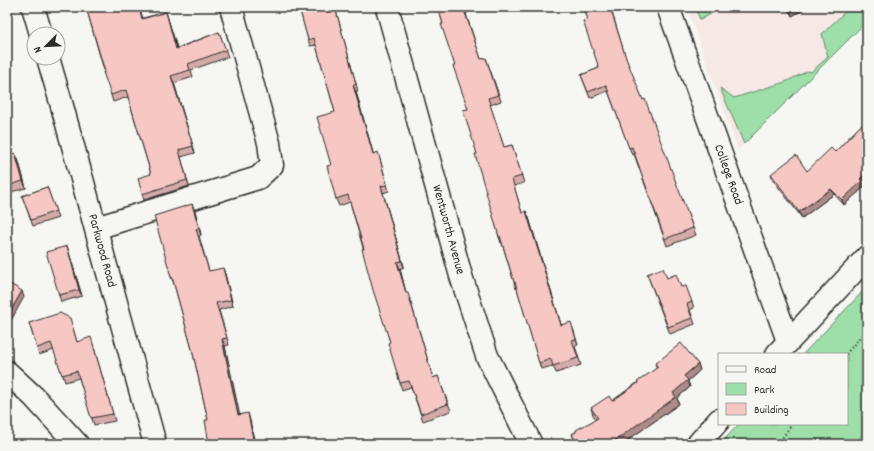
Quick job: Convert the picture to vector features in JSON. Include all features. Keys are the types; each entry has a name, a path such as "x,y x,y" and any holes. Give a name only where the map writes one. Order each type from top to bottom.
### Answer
{"street":[{"path":"33,7 39,26"},
{"path":"96,228 258,178 272,165 269,143 231,7"},
{"name":"Wentworth Avenue","path":"387,7 460,276 487,356 531,444"},
{"name":"College Road","path":"668,7 782,348"},
{"name":"Parkwood Road","path":"50,66 96,228 154,444"},
{"path":"782,348 867,257"},
{"path":"7,372 34,397 77,444"},
{"path":"698,444 718,421"}],"path":[{"path":"847,353 867,329"},
{"path":"778,444 791,425"}],"shaded area":[{"path":"687,7 867,7 867,21 738,150"}],"green space":[{"path":"695,7 723,7 700,20"},
{"path":"850,7 867,7 867,21 744,144 720,88 734,98 785,82 808,71 811,72 828,57 822,34"},
{"path":"867,287 867,428 855,444 720,444 738,425 848,425 848,353 804,353"}],"building":[{"path":"86,7 139,7 142,19 166,12 176,49 219,32 226,50 188,64 190,70 171,76 193,146 179,150 187,180 142,194 138,178 151,174 126,90 111,95 103,72 105,72"},
{"path":"299,7 335,7 356,84 353,85 373,154 378,152 387,185 381,186 402,261 397,262 406,293 408,293 433,378 438,376 448,404 421,414 409,381 400,383 388,343 390,342 373,290 362,249 364,249 348,195 336,199 327,166 331,165 317,117 335,112 314,38 308,40"},
{"path":"438,7 463,7 481,59 486,58 498,95 488,98 504,147 512,145 522,176 512,179 522,213 526,211 561,325 571,322 576,339 572,340 578,358 553,366 551,359 539,363 515,282 500,236 499,237 475,154 477,154 463,110 468,109 453,66 455,66 441,24 443,24"},
{"path":"583,7 610,7 626,58 643,100 645,99 693,228 665,239 632,147 629,148 606,85 588,92 581,75 599,68 583,21 588,19"},
{"path":"867,119 867,172 860,179 862,181 842,200 831,189 799,212 771,174 796,155 807,171 831,148 835,152"},
{"path":"15,153 23,181 7,186 7,155"},
{"path":"47,187 56,211 31,220 22,196"},
{"path":"192,204 199,228 196,229 209,271 223,268 231,300 216,303 227,338 222,339 238,415 248,413 254,444 209,444 205,420 208,420 192,349 154,216"},
{"path":"67,246 79,290 59,295 46,252"},
{"path":"663,268 667,278 676,274 681,287 686,286 692,302 687,304 692,318 668,327 647,274"},
{"path":"7,282 22,291 7,317"},
{"path":"60,313 70,318 77,342 91,337 113,414 91,418 77,371 62,375 51,343 37,348 29,323"},
{"path":"681,343 698,364 684,376 688,380 673,393 676,397 610,444 577,444 572,434 576,432 576,430 598,418 591,408 609,396 612,401 638,383 637,382 658,367 655,364"}]}
